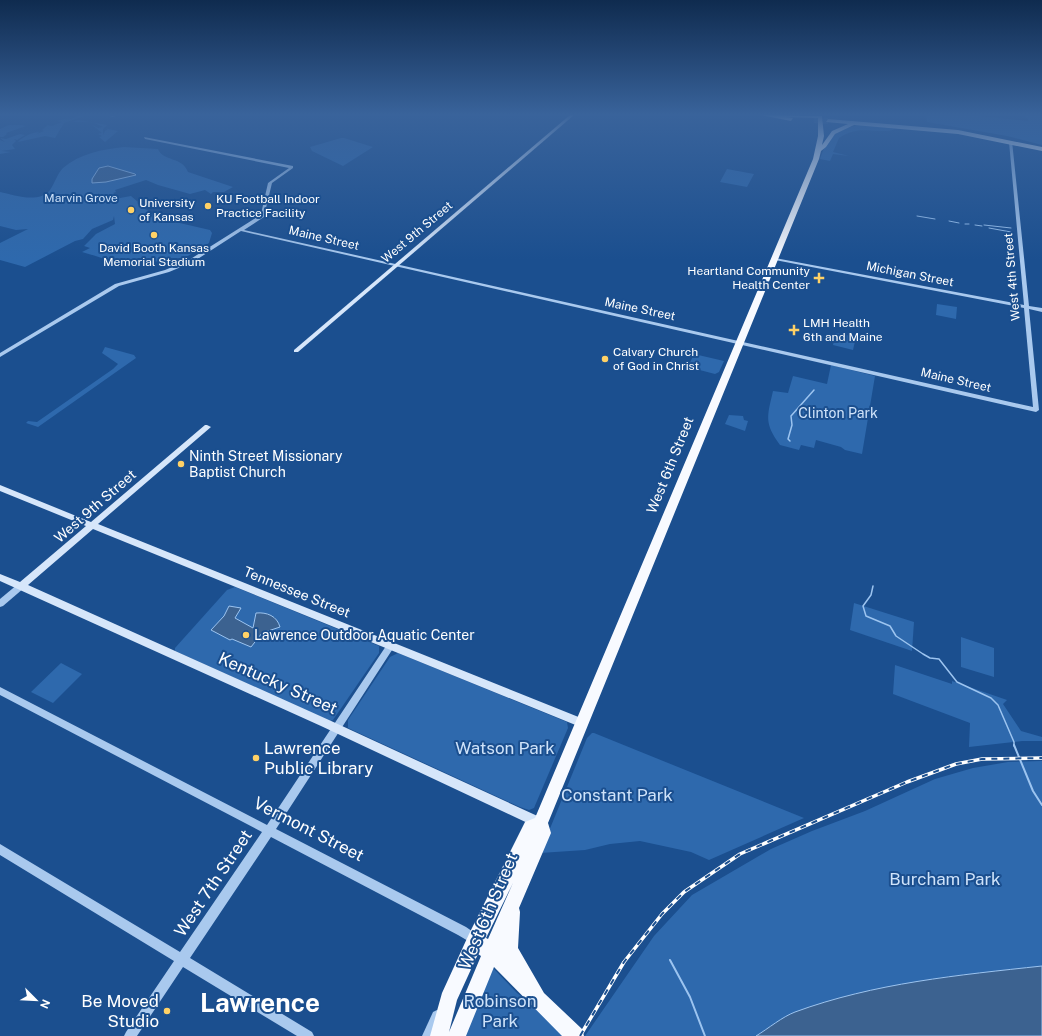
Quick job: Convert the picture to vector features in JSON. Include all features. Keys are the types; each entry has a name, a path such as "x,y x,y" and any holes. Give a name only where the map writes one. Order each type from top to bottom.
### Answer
{"highway":[{"name":"West 6th Street","path":"439,1036 448,999 531,828 540,823 738,342 775,259 813,163"},
{"name":"West 6th Street","path":"457,1036 490,953 543,833 540,823"},
{"path":"515,896 510,925 510,950 545,1005"},
{"name":"Vermont Street","path":"476,940 545,1005 575,1036"}],"main road":[{"name":"West 9th Street","path":"296,351 516,163"},
{"name":"West 9th Street","path":"21,586 208,427"},
{"name":"Tennessee Street","path":"0,488 582,723"},
{"name":"Kentucky Street","path":"0,577 336,728 540,823"}],"street":[{"path":"259,218 262,214 270,182 292,167 273,163"},
{"name":"West 4th Street","path":"1013,163 1036,410"},
{"path":"0,355 125,282 161,273 183,265 272,210"},
{"name":"Maine Street","path":"240,230 1036,410"},
{"name":"Michigan Street","path":"775,259 1042,310"},
{"name":"West 9th Street","path":"0,604 21,586"},
{"name":"West 7th Street","path":"130,1036 391,645"},
{"name":"Vermont Street","path":"0,691 462,931 476,940"},
{"path":"0,849 308,1036"},
{"name":"West 6th Street","path":"428,1036 436,1018 448,999"}],"green space":[{"name":"Marvin Grove","path":"69,163 181,163 188,172 233,187 224,192 213,192 211,194 205,190 190,194 146,180 115,190 116,192 113,193 120,198 131,196 138,202 137,203 145,207 143,208 159,217 158,218 210,230 212,233 209,243 183,259 177,258 131,265 82,252 90,248 84,246 96,234 115,224 114,216 113,220 92,229 83,239 75,241 25,267 0,260 0,243 28,229 16,230 0,226 0,192 33,198 40,197 50,190 63,168"},
{"path":"338,163 347,163 343,166"},
{"path":"727,169 754,174 747,187 720,182"},
{"path":"937,304 957,307 956,319 936,315"},
{"path":"836,333 856,337 853,350 833,345"},
{"path":"105,347 134,355 136,358 38,427 26,423 28,421 37,422 113,369 118,364 102,353"},
{"path":"694,354 724,361 719,372 715,374 688,367"},
{"name":"Clinton Park","path":"831,365 875,376 862,454 816,440 814,448 801,445 799,450 780,445 771,431 768,420 769,407 773,391 788,393 793,376 827,384"},
{"path":"729,415 743,416 744,420 748,421 745,431 725,424"},
{"path":"235,587 379,646 379,653 333,720 330,721 175,651 175,648 227,590"},
{"path":"854,603 914,622 912,651 850,630"},
{"path":"961,637 994,648 994,677 961,667"},
{"name":"Watson Park","path":"398,653 567,722 568,728 534,808 529,810 520,807 348,728 348,720 390,657"},
{"path":"61,663 82,674 53,703 31,692"},
{"path":"895,665 952,684 952,681 1007,700 1003,704 1021,731 1042,737 1042,741 1022,741 969,747 970,723 893,694"},
{"name":"Constant Park","path":"592,733 804,818 709,860 691,852 640,841 610,844 585,850 540,853 587,738"},
{"name":"Burcham Park","path":"1042,761 1042,966 944,977 864,992 794,1013 756,1036 585,1036 654,936 692,895 771,849 812,831 865,811 935,779 973,768 1008,762"},
{"name":"Robinson Park","path":"493,968 517,993 539,1010 563,1036 463,1036"}],"shaded area":[{"path":"108,166 136,175 106,182 92,183 92,179 99,168"},
{"path":"229,606 241,608 235,618 253,628 256,613 264,613 274,617 279,623 280,627 262,633 251,647 232,639 230,640 211,630 224,616"},
{"path":"1042,966 1042,1036 756,1036 790,1014 855,994 886,987 948,977"}],"waterway":[{"path":"917,216 935,219"},
{"path":"949,221 959,223"},
{"path":"975,225 982,226"},
{"path":"984,225 1011,228"},
{"path":"989,228 1011,232"},
{"path":"790,441 788,439 792,425 791,416 814,390"},
{"path":"873,586 871,595 863,606 866,616 890,626 896,636 923,654 930,658 939,659 957,682 991,698 998,705 1014,745"},
{"path":"1014,745 1033,791 1042,805"},
{"path":"670,960 690,997 705,1036"}],"railway":[{"path":"580,1036 624,962 662,914 684,892 740,854 907,782 956,764 982,759 1042,758"}],"place":[{"name":"KU Football Indoor Practice Facility","path":"208,206"},
{"name":"University of Kansas","path":"131,210"},
{"name":"David Booth Kansas Memorial Stadium","path":"154,235"},
{"name":"Heartland Community Health Center","path":"819,278"},
{"name":"LMH Health 6th and Maine","path":"794,330"},
{"name":"Calvary Church of God in Christ","path":"605,359"},
{"name":"Ninth Street Missionary Baptist Church","path":"181,464"},
{"name":"Lawrence Outdoor Aquatic Center","path":"246,635"},
{"name":"Lawrence Public Library","path":"256,758"},
{"name":"Be Moved Studio","path":"167,1011"}],"district":[{"name":"Lawrence","path":"260,1003"}]}
